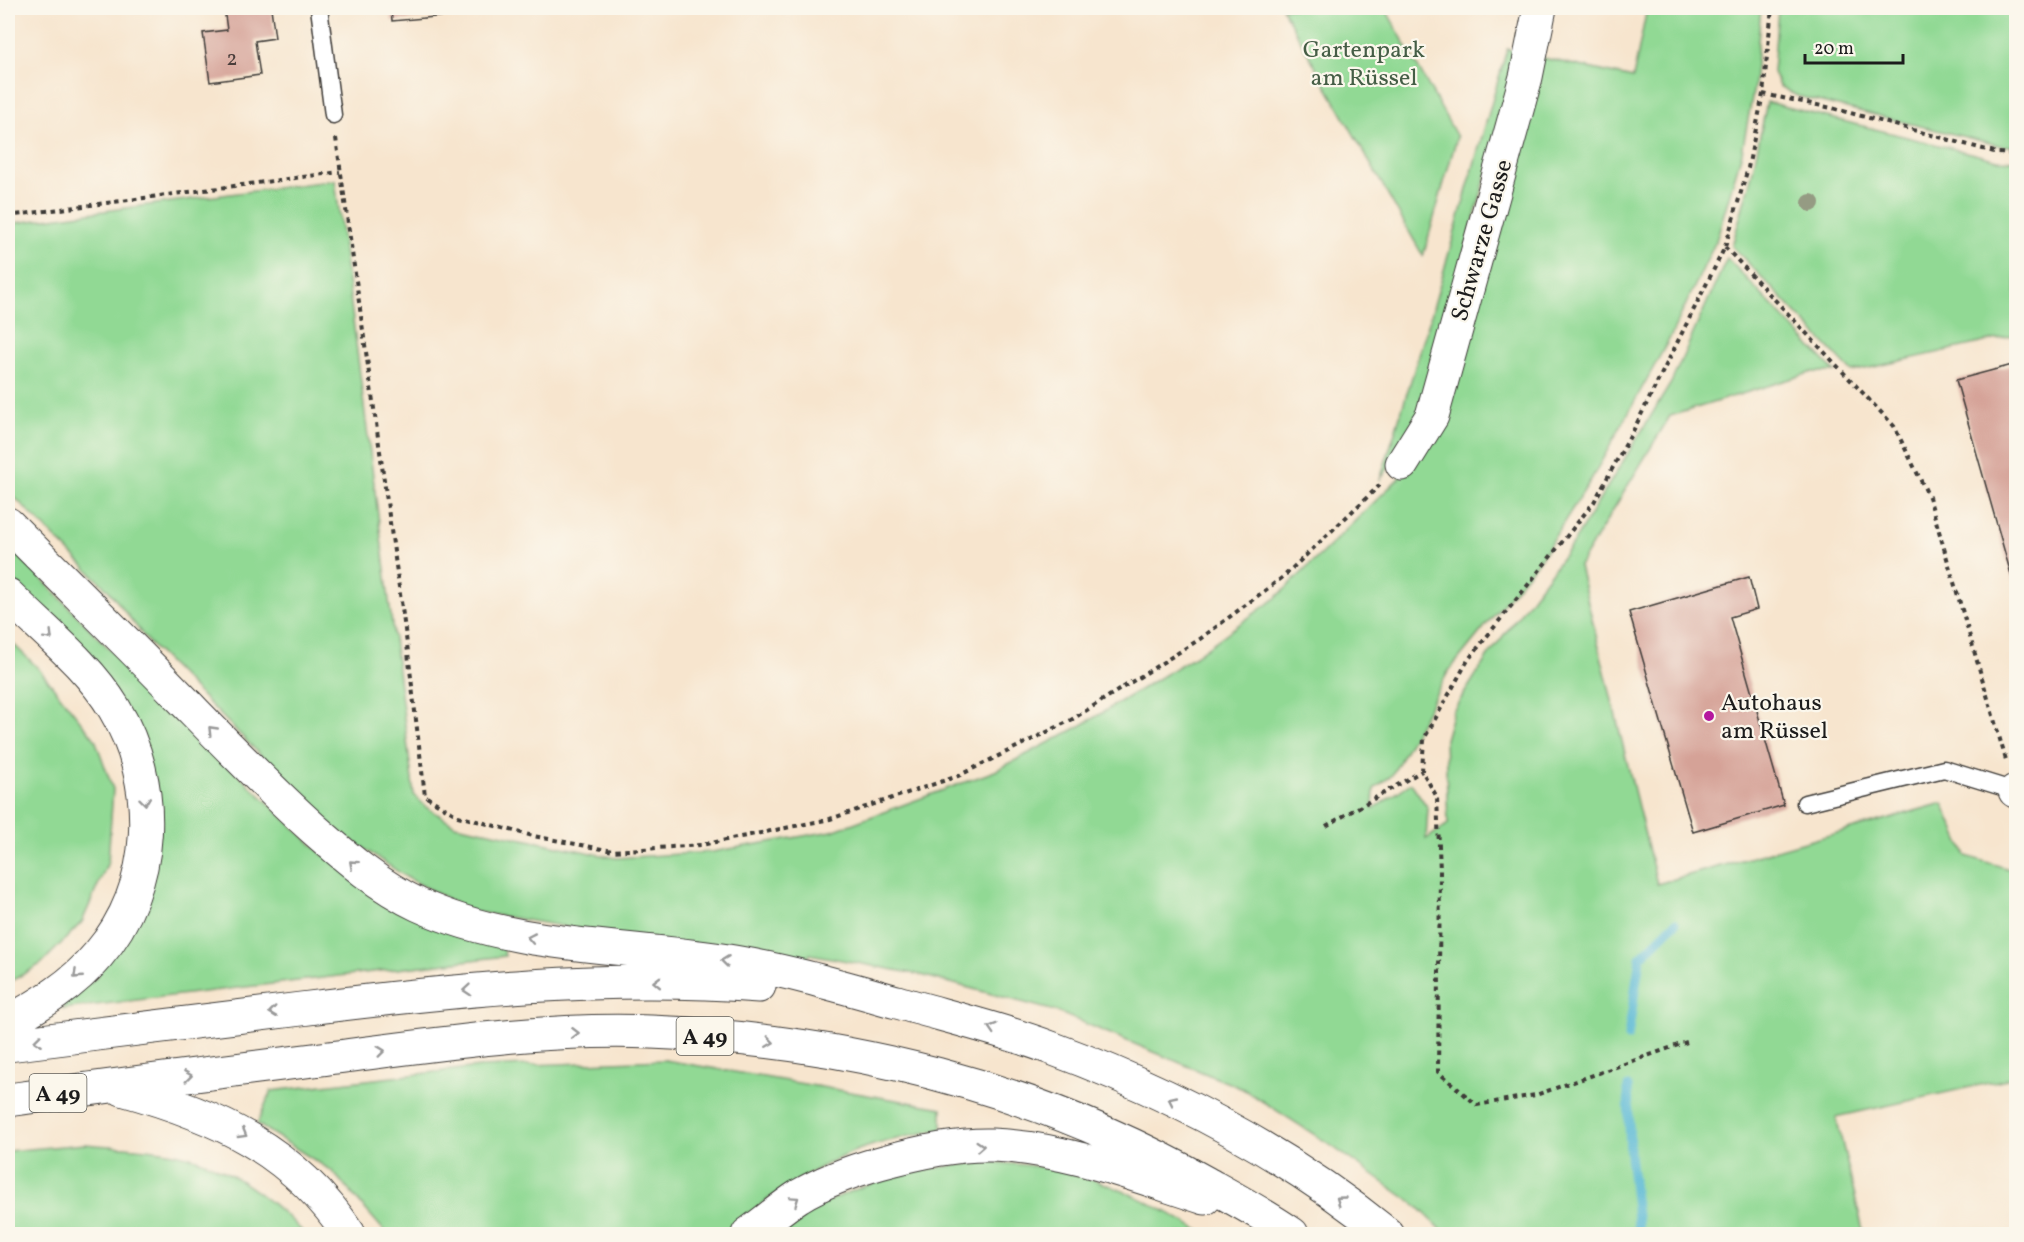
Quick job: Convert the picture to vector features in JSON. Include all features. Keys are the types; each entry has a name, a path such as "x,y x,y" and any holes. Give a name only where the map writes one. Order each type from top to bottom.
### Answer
{"main road":[{"name":"Schwarze Gasse","path":"1402,464 1432,416 1526,77 1540,8"},
{"path":"8,525 269,790 366,876 419,905 467,922 531,939 730,961 792,973 904,1004"},
{"path":"8,595 94,681 114,708 138,764 147,820 139,877 130,903 116,931 77,977 49,1000 8,1022"},
{"name":"A 49","path":"8,1045 406,996 537,985 620,981 715,983 809,990 904,1004 977,1023 1049,1047 1168,1098 1254,1144 1318,1185 1387,1234"},
{"name":"A 49","path":"8,1100 414,1047 543,1034 649,1032 756,1040 863,1056 936,1072 1023,1098 1088,1124 1171,1163 1281,1227"},
{"path":"109,1086 191,1109 226,1124 259,1144 290,1167 317,1194 349,1234"},
{"path":"748,1234 800,1196 848,1172 893,1159 947,1148 992,1145 1081,1160 1281,1227"}],"lane":[{"path":"318,8 333,115"},
{"path":"1804,803 1944,770 2016,791"}],"path":[{"path":"1687,1042 1536,1095 1477,1105 1438,1072 1440,872 1437,797 1422,771 1424,739 1443,700 1468,660 1594,502 1634,429 1725,247 1749,168 1763,94 1772,8"},
{"path":"1763,94 1832,108 1998,153 2016,154"},
{"path":"333,115 407,644 425,796 458,816 533,836 613,851 701,845 830,819 957,776 1071,720 1200,639 1283,577 1402,464"},
{"path":"8,216 340,172"},
{"path":"1725,247 1894,426 1929,497 2016,791"},
{"path":"1326,826 1422,771"}],"green space":[{"name":"Gartenpark am Rüssel","path":"1282,8 1385,8 1457,137 1423,256"},
{"path":"1647,8 1761,8 1754,87 1742,152 1716,241 1671,336 1592,478 1543,555 1448,672 1392,775 1374,789 1373,809 1411,783 1428,808 1426,839 1448,824 1445,739 1453,711 1488,656 1573,543 1671,383 1727,258 1835,372 1813,372 1670,416 1579,566 1657,884 1943,803 1966,856 2016,871 2016,1077 1836,1117 1864,1234 1446,1234 1417,1206 1323,1140 1243,1089 1055,1011 921,975 810,954 806,960 680,946 471,911 406,877 331,826 149,643 109,591 8,491 8,224 335,180 414,795 426,807 455,825 616,858 712,852 832,831 995,771 1082,725 1195,656 1277,597 1399,478 1539,57 1633,78"},
{"path":"1778,8 2016,8 2016,146 2002,146 1797,96 1779,86 1773,72"},
{"path":"1507,49 1521,53 1414,431 1380,480 1430,319"},
{"path":"1767,102 1998,160 2016,161 2016,335 1852,372 1732,246 1752,174"},
{"path":"8,544 142,683 323,855 503,945 505,956 63,1009 63,998 96,978 156,783 42,608 8,575"},
{"path":"8,639 38,668 95,739 113,789 108,862 82,922 41,964 8,983"},
{"path":"665,1060 942,1108 942,1129 871,1146 845,1155 789,1186 738,1222 726,1234 387,1234 332,1171 257,1124 271,1091 480,1067"},
{"path":"85,1144 158,1150 206,1163 243,1182 260,1194 305,1234 8,1234 8,1151"},
{"path":"993,1162 1049,1168 1090,1178 1149,1203 1205,1234 775,1234 825,1203 878,1182 935,1168"}],"building":[{"path":"224,8 271,8 275,38 255,41 260,75 210,82 203,33 227,30"},
{"path":"391,8 501,8 501,11 392,21"},
{"path":"2016,364 2016,592 1956,380"},
{"path":"1749,577 1757,609 1730,617 1784,805 1693,832 1629,612"}],"waterway":[{"path":"1628,1037 1640,958 1675,923"},
{"path":"1628,1087 1630,1155 1639,1234"}],"place":[{"name":"Autohaus am Rüssel","path":"1709,716"}]}
